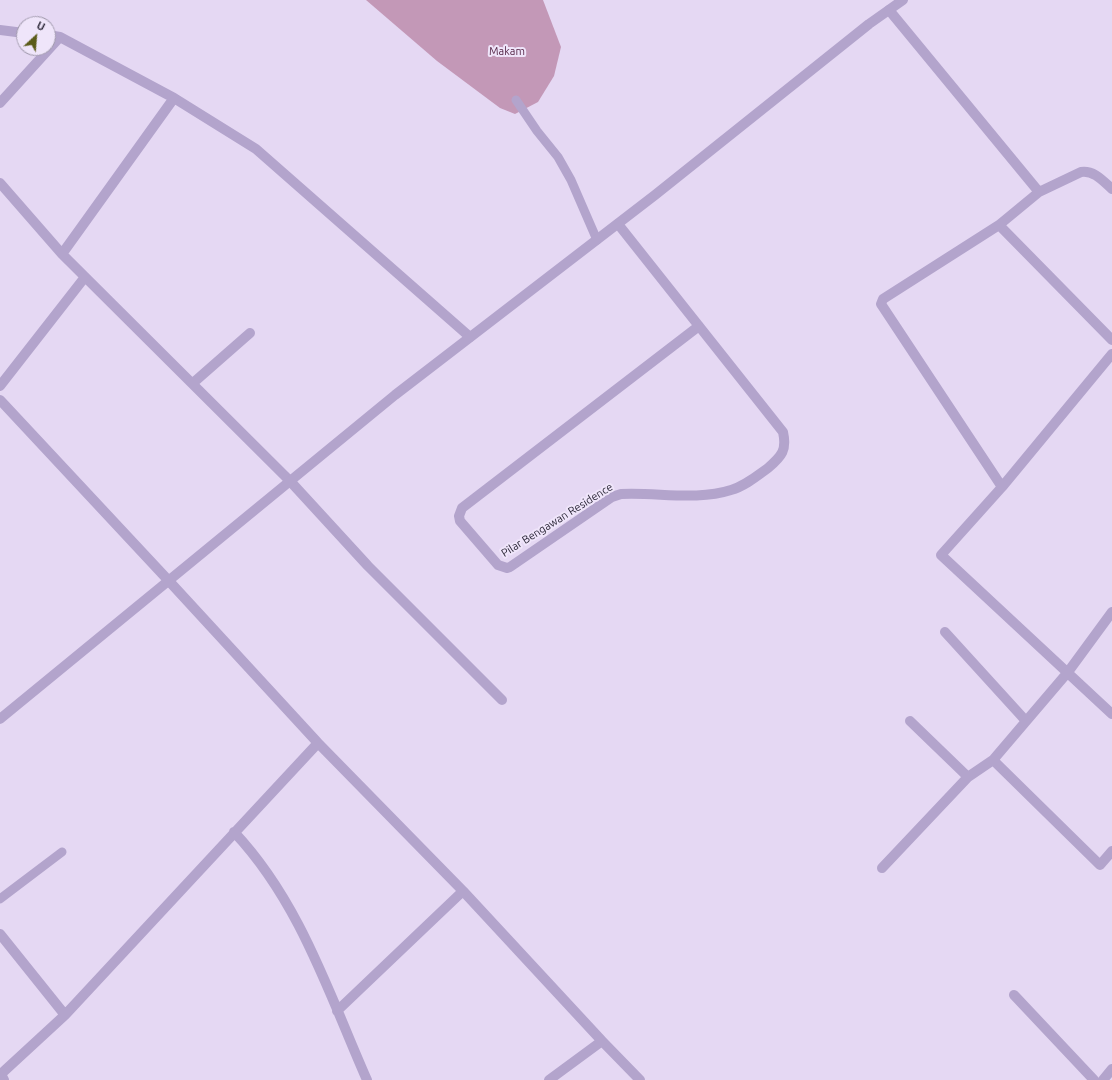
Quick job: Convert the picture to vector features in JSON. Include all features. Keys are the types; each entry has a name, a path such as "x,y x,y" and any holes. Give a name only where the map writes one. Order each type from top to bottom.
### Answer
{"street":[{"path":"0,719 395,395 655,196 869,24 903,0"},
{"path":"889,10 1039,192"},
{"path":"0,30 16,32"},
{"path":"56,36 60,37 174,98 256,149 470,337"},
{"path":"0,103 60,37"},
{"path":"62,254 174,98"},
{"path":"1002,487 881,304 882,299 998,225 1039,192 1081,172 1088,171 1112,189"},
{"path":"0,183 62,254 290,481 368,566 502,700"},
{"name":"Pilar Bengawan Residence","path":"618,224 783,432 785,443 784,451 780,457 751,480 732,490 705,495 621,494 612,497 510,567 507,568 498,565 460,521 459,516 462,508 698,326"},
{"path":"998,225 1112,340"},
{"path":"0,386 85,277"},
{"path":"193,383 250,333"},
{"path":"1112,354 1002,487 941,555 1112,714"},
{"path":"0,400 318,743 463,892 640,1080"},
{"path":"882,868 968,778 993,760 1068,672 1112,612"},
{"path":"945,632 1026,721"},
{"path":"910,721 968,778"},
{"path":"2,1077 65,1015 318,743"},
{"path":"993,760 1100,865 1112,851"},
{"path":"234,832 268,872 294,913 367,1080"},
{"path":"337,1011 463,892"},
{"path":"0,934 65,1015"},
{"path":"1014,995 1094,1080"},
{"path":"549,1080 602,1041"},
{"path":"1103,1080 1112,1069"}],"lane":[{"path":"516,100 537,132 558,157 571,180 597,240"},
{"path":"0,899 62,852"}],"green space":[{"name":"Makam","path":"366,0 543,0 561,47 554,76 538,102 515,114 500,108 437,61"}]}
